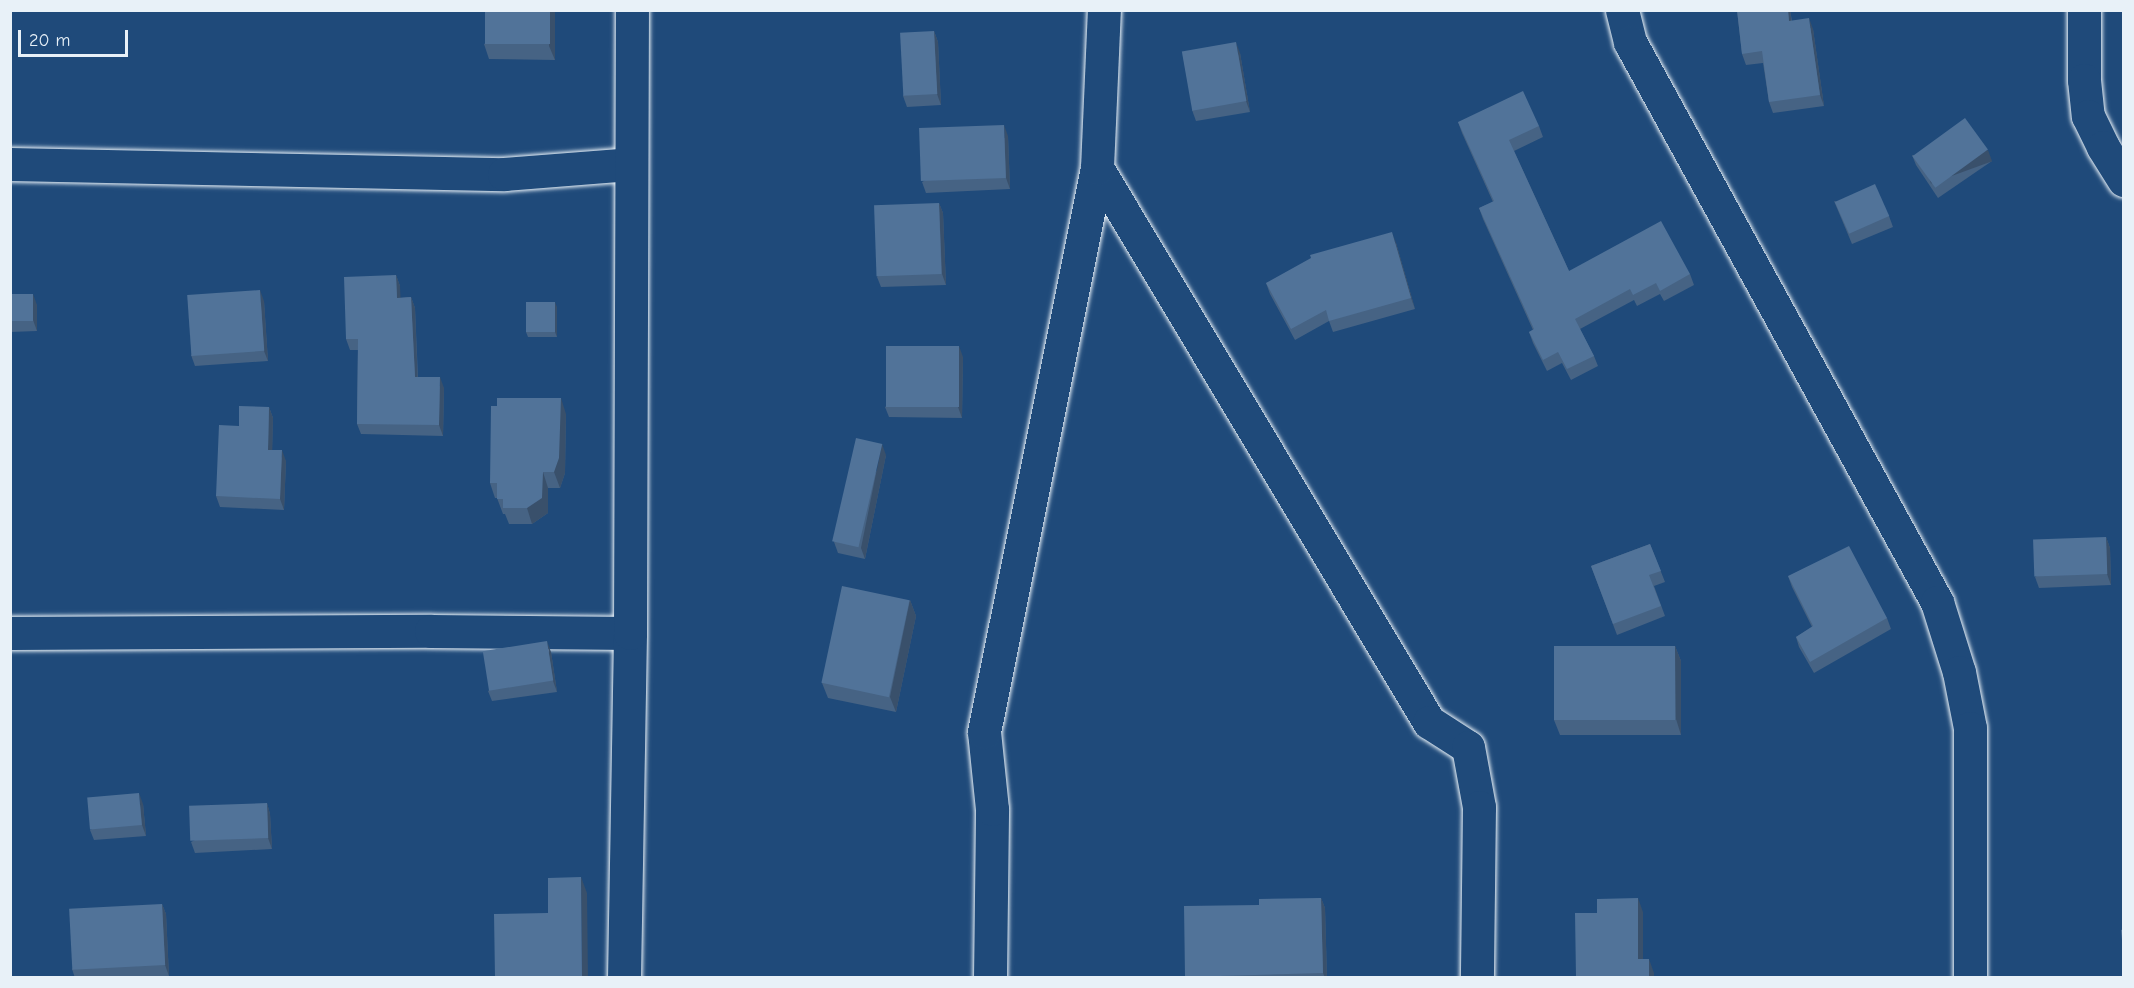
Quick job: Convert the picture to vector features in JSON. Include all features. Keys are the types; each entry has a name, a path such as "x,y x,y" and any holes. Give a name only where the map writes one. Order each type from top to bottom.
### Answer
{"street":[{"path":"624,978 630,633 632,10"},
{"path":"990,978 992,809 984,732 1097,168 1104,10"},
{"path":"1622,10 1630,42 1937,602 1959,672 1970,728 1970,978"},
{"path":"2084,10 2084,80 2088,116 2103,147 2124,180"},
{"path":"10,164 504,174 630,164"},
{"path":"1097,168 1429,722 1468,747 1479,807 1477,978"},
{"path":"10,633 430,631 630,633"}],"building":[{"path":"485,10 550,10 550,44 485,44"},
{"path":"1737,10 1788,10 1789,21 1809,18 1820,95 1769,102 1762,51 1742,54"},
{"path":"934,31 937,94 903,96 900,33"},
{"path":"1236,42 1246,101 1192,111 1182,52"},
{"path":"1523,91 1539,126 1509,140 1569,271 1661,221 1690,274 1660,291 1656,283 1633,295 1630,289 1575,319 1594,356 1567,369 1558,352 1543,360 1529,332 1534,329 1479,208 1494,201 1458,122"},
{"path":"1965,118 1988,150 1935,188 1912,156"},
{"path":"1004,125 1006,178 921,181 919,128"},
{"path":"1875,184 1889,216 1849,234 1835,202"},
{"path":"939,203 941,274 877,276 874,205"},
{"path":"1392,232 1411,298 1329,321 1326,310 1291,329 1266,283 1311,258 1310,255"},
{"path":"396,275 397,298 411,297 415,377 440,377 439,425 357,424 358,339 346,339 344,277"},
{"path":"260,290 264,351 191,356 187,295"},
{"path":"10,294 33,294 33,321 10,321"},
{"path":"526,302 555,302 555,332 526,332"},
{"path":"886,346 959,346 959,407 886,407"},
{"path":"497,398 561,398 559,458 554,472 543,472 542,498 527,508 503,508 503,499 497,499 497,483 490,483 491,406 497,406"},
{"path":"239,406 269,407 268,450 282,450 280,499 216,496 219,425 239,426"},
{"path":"856,438 882,444 858,547 832,541"},
{"path":"2106,537 2107,574 2034,577 2033,540"},
{"path":"1650,544 1661,571 1649,575 1661,606 1613,624 1591,566"},
{"path":"1849,546 1887,618 1810,662 1796,637 1813,626 1788,576"},
{"path":"842,586 909,600 889,697 821,683"},
{"path":"547,641 553,681 489,691 483,651"},
{"path":"1554,646 1675,646 1675,720 1554,720"},
{"path":"139,793 142,825 90,829 87,798"},
{"path":"267,803 268,838 190,841 189,806"},
{"path":"581,877 582,978 495,978 494,914 548,913 548,878"},
{"path":"1321,898 1323,973 1185,977 1184,906 1259,905 1259,899"},
{"path":"1638,898 1638,959 1649,959 1649,978 1576,978 1575,913 1597,913 1597,899"},
{"path":"162,904 165,965 72,970 69,909"},
{"path":"2124,929 2124,960 2121,930"}]}
